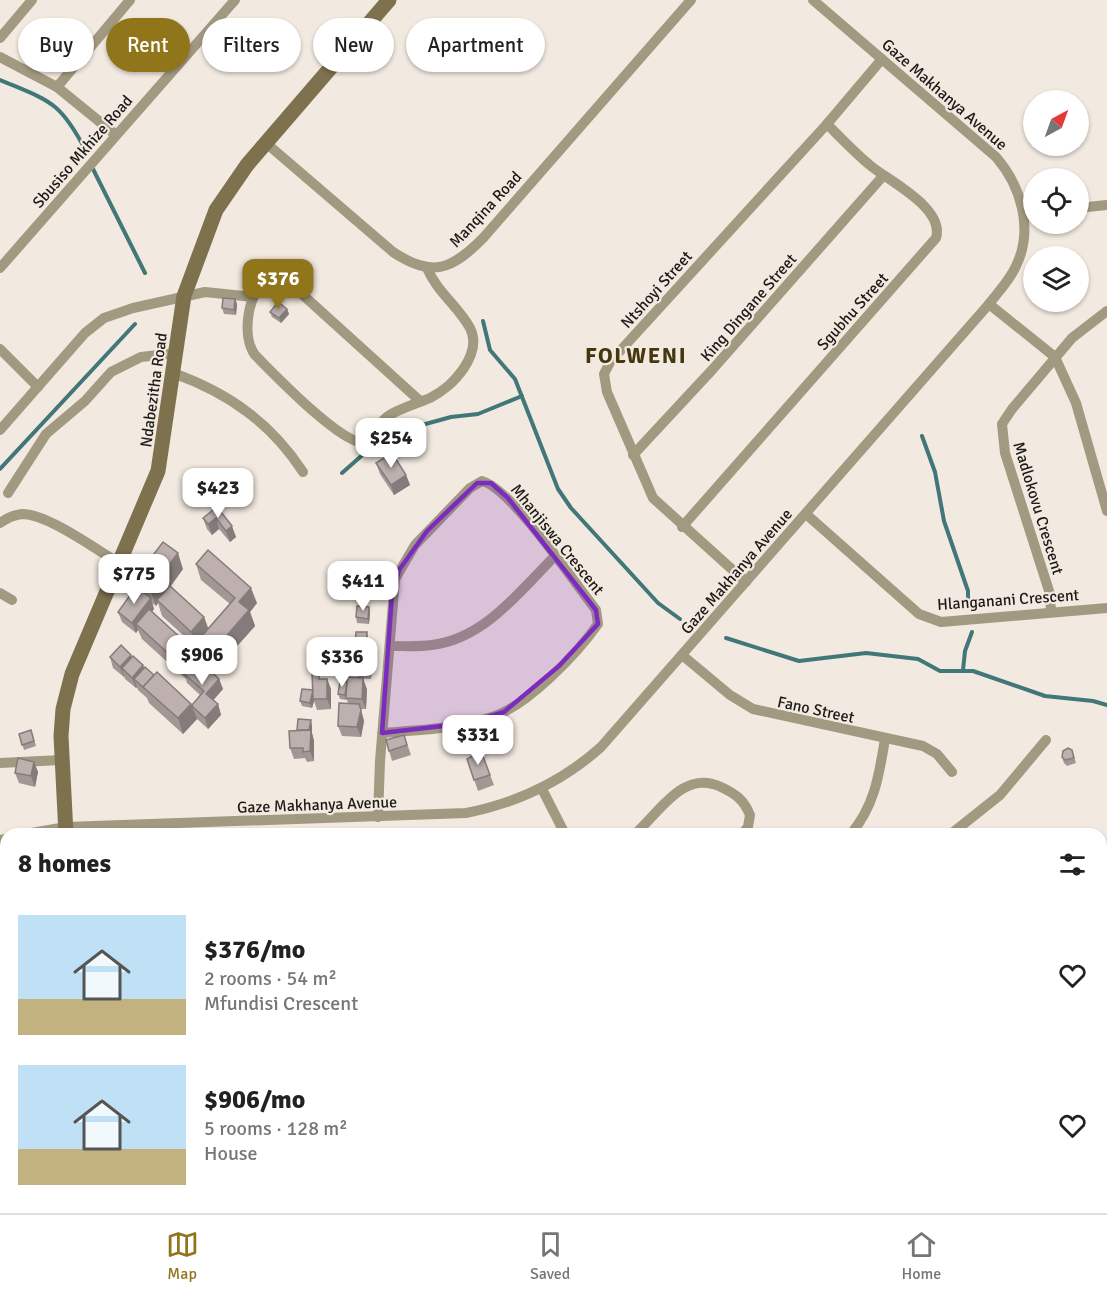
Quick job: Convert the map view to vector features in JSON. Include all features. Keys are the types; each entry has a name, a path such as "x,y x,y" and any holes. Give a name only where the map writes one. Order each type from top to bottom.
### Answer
{"street":[{"path":"0,38 32,0"},
{"path":"57,87 130,0"},
{"name":"Sbusiso Mkhize Road","path":"0,268 235,0"},
{"name":"Manqina Road","path":"427,268 448,266 468,253 691,0"},
{"name":"Gaze Makhanya Avenue","path":"813,0 996,157 1015,184 1023,201"},
{"name":"Ndabezitha Road","path":"66,828 61,760 63,709 72,674 158,471 184,296 216,210 266,143 384,2"},
{"path":"0,57 57,87 116,135"},
{"name":"Ntshoyi Street","path":"746,582 682,527 653,498 607,392 604,382 607,367 827,124 882,58"},
{"name":"Sgubhu Street","path":"682,527 735,469 860,322 933,244 938,234 934,219 915,197 883,176 827,124"},
{"path":"266,143 393,252 427,268 437,289 469,327 474,342 467,362 449,384 420,401 390,415 366,440 356,442 320,417 250,349 248,335 253,297 260,284 266,279 277,276 290,281 420,401"},
{"name":"King Dingane Street","path":"633,455 712,370 883,176"},
{"path":"1089,207 1107,205"},
{"name":"Gaze Makhanya Avenue","path":"133,828 466,813 492,808 542,789 569,772 601,747 989,304 1017,265 1024,234"},
{"path":"0,430 85,333 104,318 133,308 214,291 253,297"},
{"path":"989,304 1055,357 1076,403 1107,512"},
{"name":"Madlokovu Crescent","path":"1051,612 1050,594 1005,453 1001,430 1005,417 1055,357 1087,325 1107,311"},
{"path":"0,349 38,387"},
{"path":"8,493 46,434 85,401 111,372 141,357 176,353"},
{"path":"173,374 200,383 252,414 283,443 303,472"},
{"name":"Mhanjiswa Crescent","path":"378,817 382,733 392,594 399,570 427,531 477,483 491,483 508,498 587,598 598,617 598,624 582,644 540,684 504,712 469,723 382,733"},
{"name":"Hlanganani Crescent","path":"806,514 910,607 930,619 953,621 1107,608"},
{"path":"0,523 11,516 30,515 118,562"},
{"path":"390,646 431,645 448,642 483,626 554,558"},
{"path":"0,593 12,600"},
{"name":"Fano Street","path":"682,655 730,695 753,709 931,750 952,772"},
{"path":"856,828 873,798 885,739"},
{"path":"959,828 1000,795 1046,740"},
{"path":"0,763 61,760"},
{"path":"641,828 685,786 705,782 714,784 741,798 750,815 747,828"},
{"path":"542,789 562,828"}],"highlighted area":[{"path":"477,483 491,483 508,498 596,610 598,624 559,666 504,712 469,723 382,733 392,594 399,570 427,531"}],"building":[{"path":"223,298 235,299 234,310 222,308"},
{"path":"278,302 287,309 279,318 270,312"},
{"path":"392,453 406,475 391,485 376,463"},
{"path":"217,507 232,526 226,531 216,518 208,524 203,518"},
{"path":"163,542 178,553 150,590 135,579"},
{"path":"208,550 251,588 239,602 249,610 208,657 194,645 235,598 196,564"},
{"path":"170,586 204,617 191,632 157,600"},
{"path":"136,587 151,598 132,623 118,612"},
{"path":"357,606 369,607 368,619 356,617"},
{"path":"149,609 194,650 181,665 136,624"},
{"path":"356,632 367,632 366,645 355,644"},
{"path":"121,645 131,655 120,667 110,657"},
{"path":"355,651 368,652 368,668 354,668"},
{"path":"133,656 143,665 132,678 122,668"},
{"path":"197,658 219,679 206,694 218,704 205,718 192,705 204,691 183,673"},
{"path":"343,659 354,659 354,671 343,671"},
{"path":"145,667 154,675 144,688 134,679"},
{"path":"157,672 191,704 178,718 143,687"},
{"path":"312,672 319,672 319,679 327,679 327,699 313,699"},
{"path":"347,677 363,678 362,699 346,698"},
{"path":"340,681 347,682 345,695 338,694"},
{"path":"302,689 313,690 310,703 300,701"},
{"path":"339,703 359,704 361,710 357,727 338,726"},
{"path":"298,719 311,720 309,730 297,730"},
{"path":"31,730 34,741 22,745 19,734"},
{"path":"311,730 310,751 303,752 303,748 290,748 289,731"},
{"path":"404,735 407,745 389,751 386,740"},
{"path":"1068,748 1072,750 1074,758 1065,760 1062,757 1063,751"},
{"path":"481,751 490,775 474,780 467,759"},
{"path":"18,758 34,762 31,776 15,773"}],"waterway":[{"path":"0,80 31,93 61,112 86,151"},
{"path":"93,169 145,273"},
{"path":"483,321 490,350 515,379 558,489 571,508 658,603 680,619"},
{"path":"0,469 135,324"},
{"path":"342,473 376,443 400,431 451,417 478,414 522,396"},
{"path":"922,436 935,472 944,521 968,591 968,608"},
{"path":"963,670 965,651 972,632"},
{"path":"726,638 799,661 866,653 918,659 940,671 973,671 1045,696 1093,701 1107,705"}],"district":[{"name":"FOLWENI","path":"636,355"}]}
